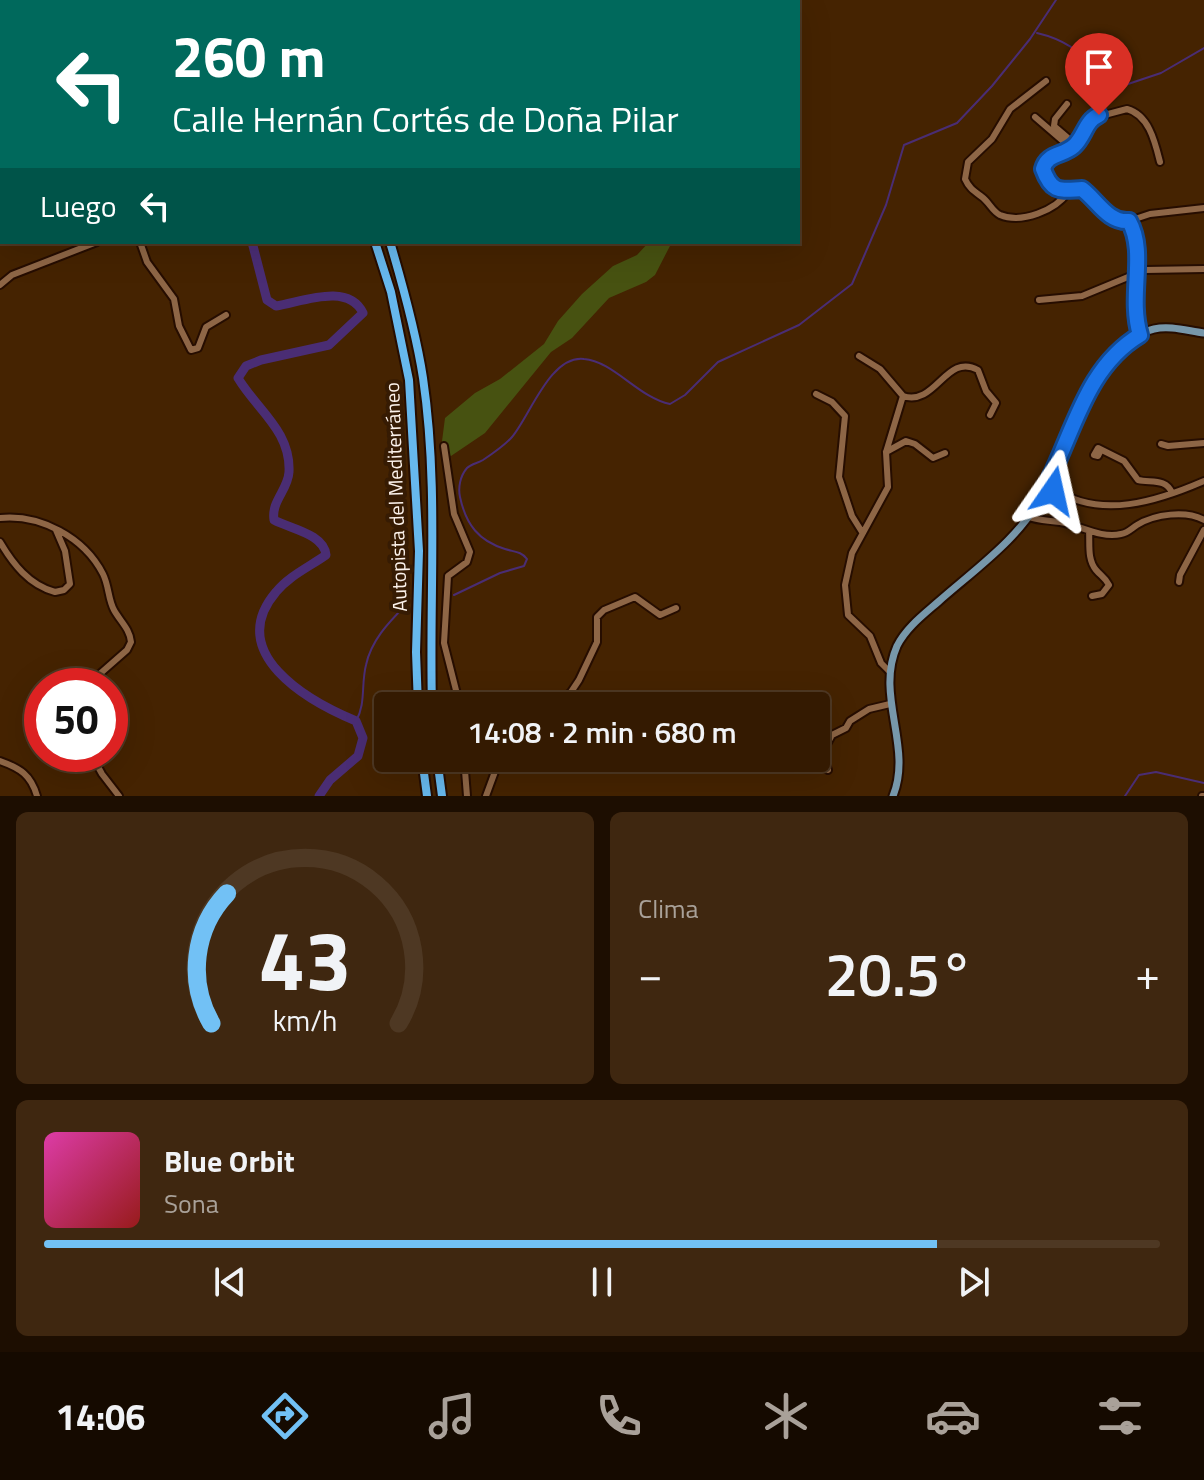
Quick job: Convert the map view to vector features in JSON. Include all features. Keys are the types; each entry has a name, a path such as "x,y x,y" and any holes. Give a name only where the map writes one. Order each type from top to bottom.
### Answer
{"highway":[{"name":"Autopista del Mediterráneo","path":"376,244 391,292 409,380 419,551 417,692"},
{"name":"Autopista del Mediterráneo","path":"391,244 407,298 423,378 429,440 432,692"},
{"path":"424,772 427,796"},
{"path":"439,772 442,796"}],"main road":[{"path":"1043,493 1041,482 1050,478 1101,369 1118,350 1140,335 1163,328 1204,333"},
{"path":"1043,493 1049,494 1055,489 1050,478"},
{"path":"893,796 899,771 890,704 890,672 897,647 909,628 1029,517 1043,493"}],"street":[{"path":"1046,81 1010,109 992,139 968,162 965,179 975,193 1000,215 1043,212 1057,204 1068,192 1082,189 1112,218 1121,222 1150,214 1204,210"},
{"path":"1067,104 1055,119 1054,126 1073,146"},
{"path":"1068,192 1050,183 1043,169 1046,160 1073,146 1093,118 1127,109 1142,117 1156,145 1160,162"},
{"path":"1035,117 1073,146"},
{"path":"1129,221 1137,240 1134,304 1140,335"},
{"path":"0,285 12,275 92,244"},
{"path":"141,244 147,262 174,299 179,326 191,350 198,348 206,327 226,315"},
{"path":"1039,300 1082,296 1136,273 1174,268 1204,269"},
{"path":"859,356 880,369 903,396 918,398 935,388 950,371 971,367 978,370 986,391 996,403 990,415"},
{"path":"816,394 832,402 845,416 839,477 852,516 862,532"},
{"path":"890,672 881,663 870,636 846,610 845,578 852,553 888,487 886,452 903,396"},
{"path":"886,452 906,441 933,458 945,453"},
{"path":"1161,444 1204,443"},
{"path":"444,446 454,514 470,552 467,562 448,576 443,625 447,665 456,692"},
{"path":"1101,450 1124,461 1138,480 1163,482 1169,485 1172,493"},
{"path":"1055,489 1075,500 1096,506 1126,505 1204,481"},
{"path":"1029,517 1120,535 1150,519 1170,515 1204,520"},
{"path":"0,518 27,517 54,527 70,538 99,567 115,611 131,637 127,650 106,668"},
{"path":"0,542 12,562 28,578 47,590 64,590 70,584 70,572 54,527"},
{"path":"1179,582 1204,530"},
{"path":"1089,531 1093,567 1109,585 1102,594 1092,596"},
{"path":"570,692 576,686 597,642 596,622 604,610 635,597 660,615 676,608"},
{"path":"830,739 869,709 890,704"},
{"path":"0,761 28,776 37,796"},
{"path":"101,772 119,796"},
{"path":"465,772 467,796"},
{"path":"486,796 495,772"}],"green space":[{"path":"647,244 671,244 655,275 609,298 572,338 551,352 485,433 451,456 441,449 445,418 544,344 558,321 582,294 613,266 637,255"}],"waterway":[{"path":"454,595 500,573 524,566 527,559 522,554 496,546 470,524 459,493 460,482 470,465 483,460 512,437 551,376 572,360 595,361 648,395 670,404 685,395 718,362 799,325 852,284 886,205 904,145 957,123 1030,39 1056,0"},
{"path":"1037,33 1073,48 1119,87 1161,73 1204,48"},
{"path":"253,244 267,300 276,306 336,296 347,298 363,313 329,345 261,360 246,366 238,378 285,445 289,472 275,507 274,520 313,537 324,548 326,555 293,576 276,592 263,614 260,635 266,654 278,672 296,687 356,721 363,738 358,756 330,780 319,796"},
{"path":"356,721 361,708 368,656 376,640 405,606"},
{"path":"1125,796 1139,775 1156,772 1204,783"}],"route":[{"path":"1053,491 1055,484 1050,478 1101,369 1118,350 1140,335 1134,304 1137,240 1129,221 1112,218 1082,189 1065,192 1057,188 1047,180 1043,169 1046,160 1073,147 1088,122 1099,115"}]}
